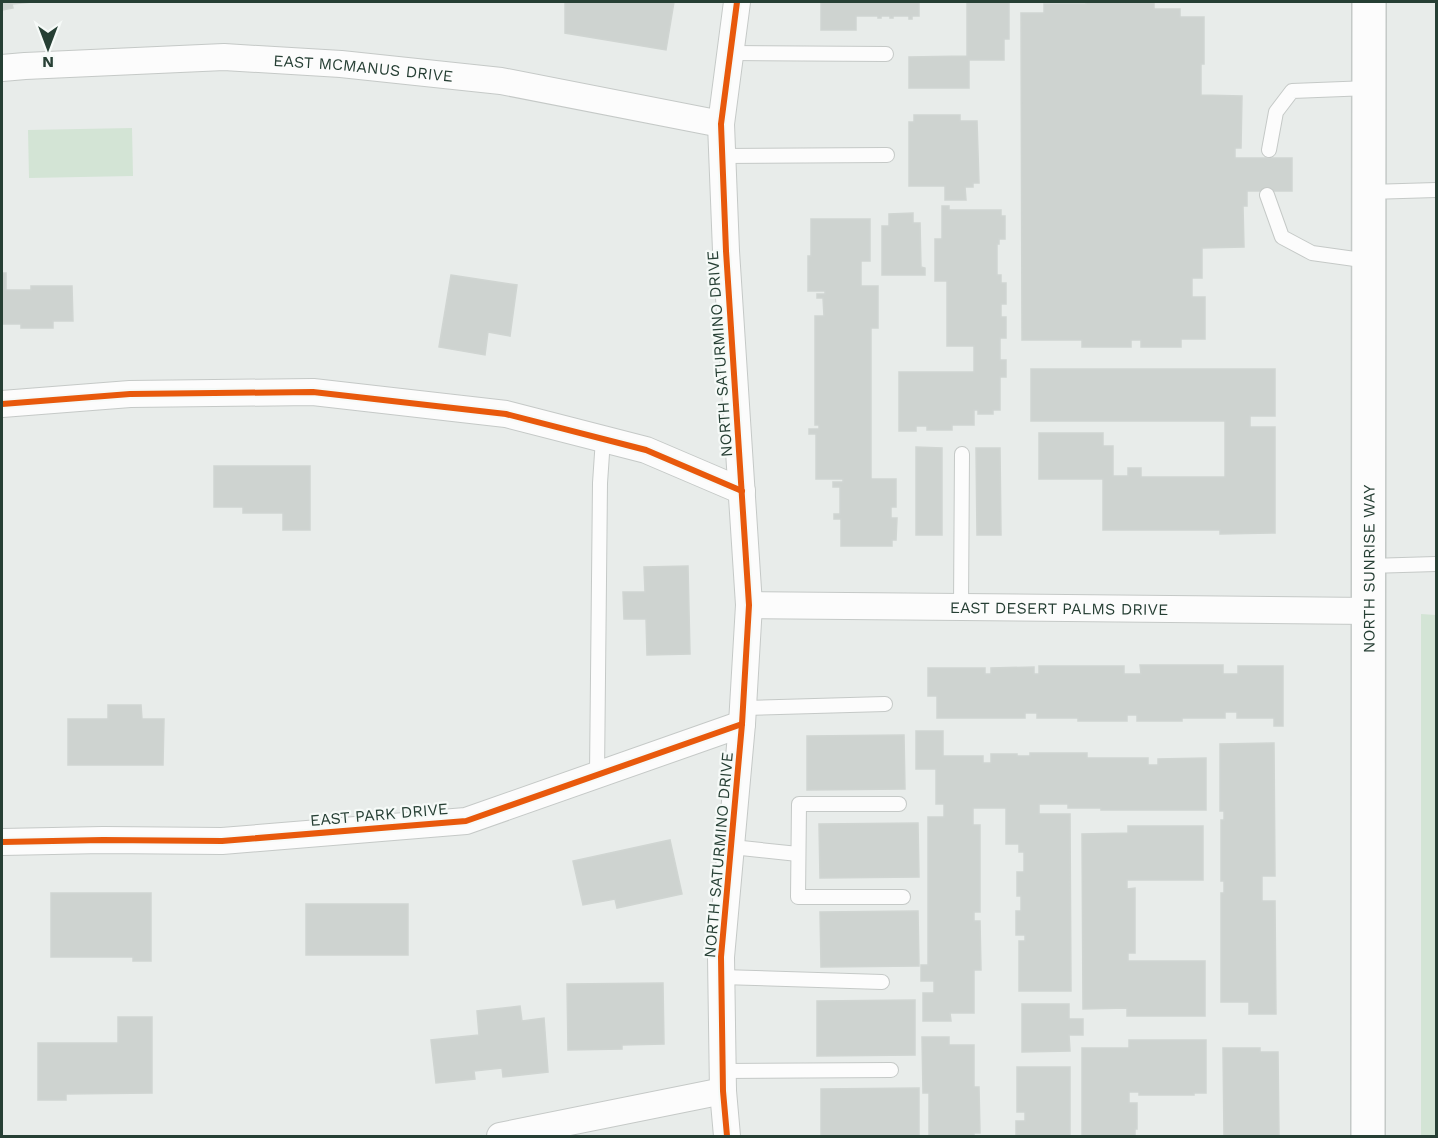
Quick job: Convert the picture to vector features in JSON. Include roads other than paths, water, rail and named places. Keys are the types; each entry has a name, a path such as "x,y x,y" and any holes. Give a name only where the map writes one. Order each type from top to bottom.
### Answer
{"main road":[{"name":"NORTH SUNRISE WAY","path":"1368,1137 1370,2"}],"street":[{"name":"NORTH SATURMINO DRIVE","path":"727,1137 723,1081 722,957 743,716 749,605 722,156 722,124 737,2"},
{"name":"EAST MCMANUS DRIVE","path":"2,68 224,57 341,64 501,81 722,124"},
{"path":"2,404 130,394 313,392 506,414 646,450 742,491"},
{"name":"EAST DESERT PALMS DRIVE","path":"749,605 1369,611"},
{"name":"EAST PARK DRIVE","path":"2,842 222,841 466,821 597,775 743,716"},
{"path":"500,1137 723,1081"}],"lane":[{"path":"731,53 886,54"},
{"path":"1269,150 1276,112 1292,91 1370,88"},
{"path":"722,156 887,156"},
{"path":"1370,192 1437,190"},
{"path":"1268,195 1282,237 1312,253 1370,261"},
{"path":"597,775 600,483 603,439"},
{"path":"961,607 962,454"},
{"path":"1369,566 1437,564"},
{"path":"743,716 885,704"},
{"path":"899,804 799,804 798,897 903,897"},
{"path":"732,847 798,854"},
{"path":"722,977 882,982"},
{"path":"723,1081 891,1070"}]}
